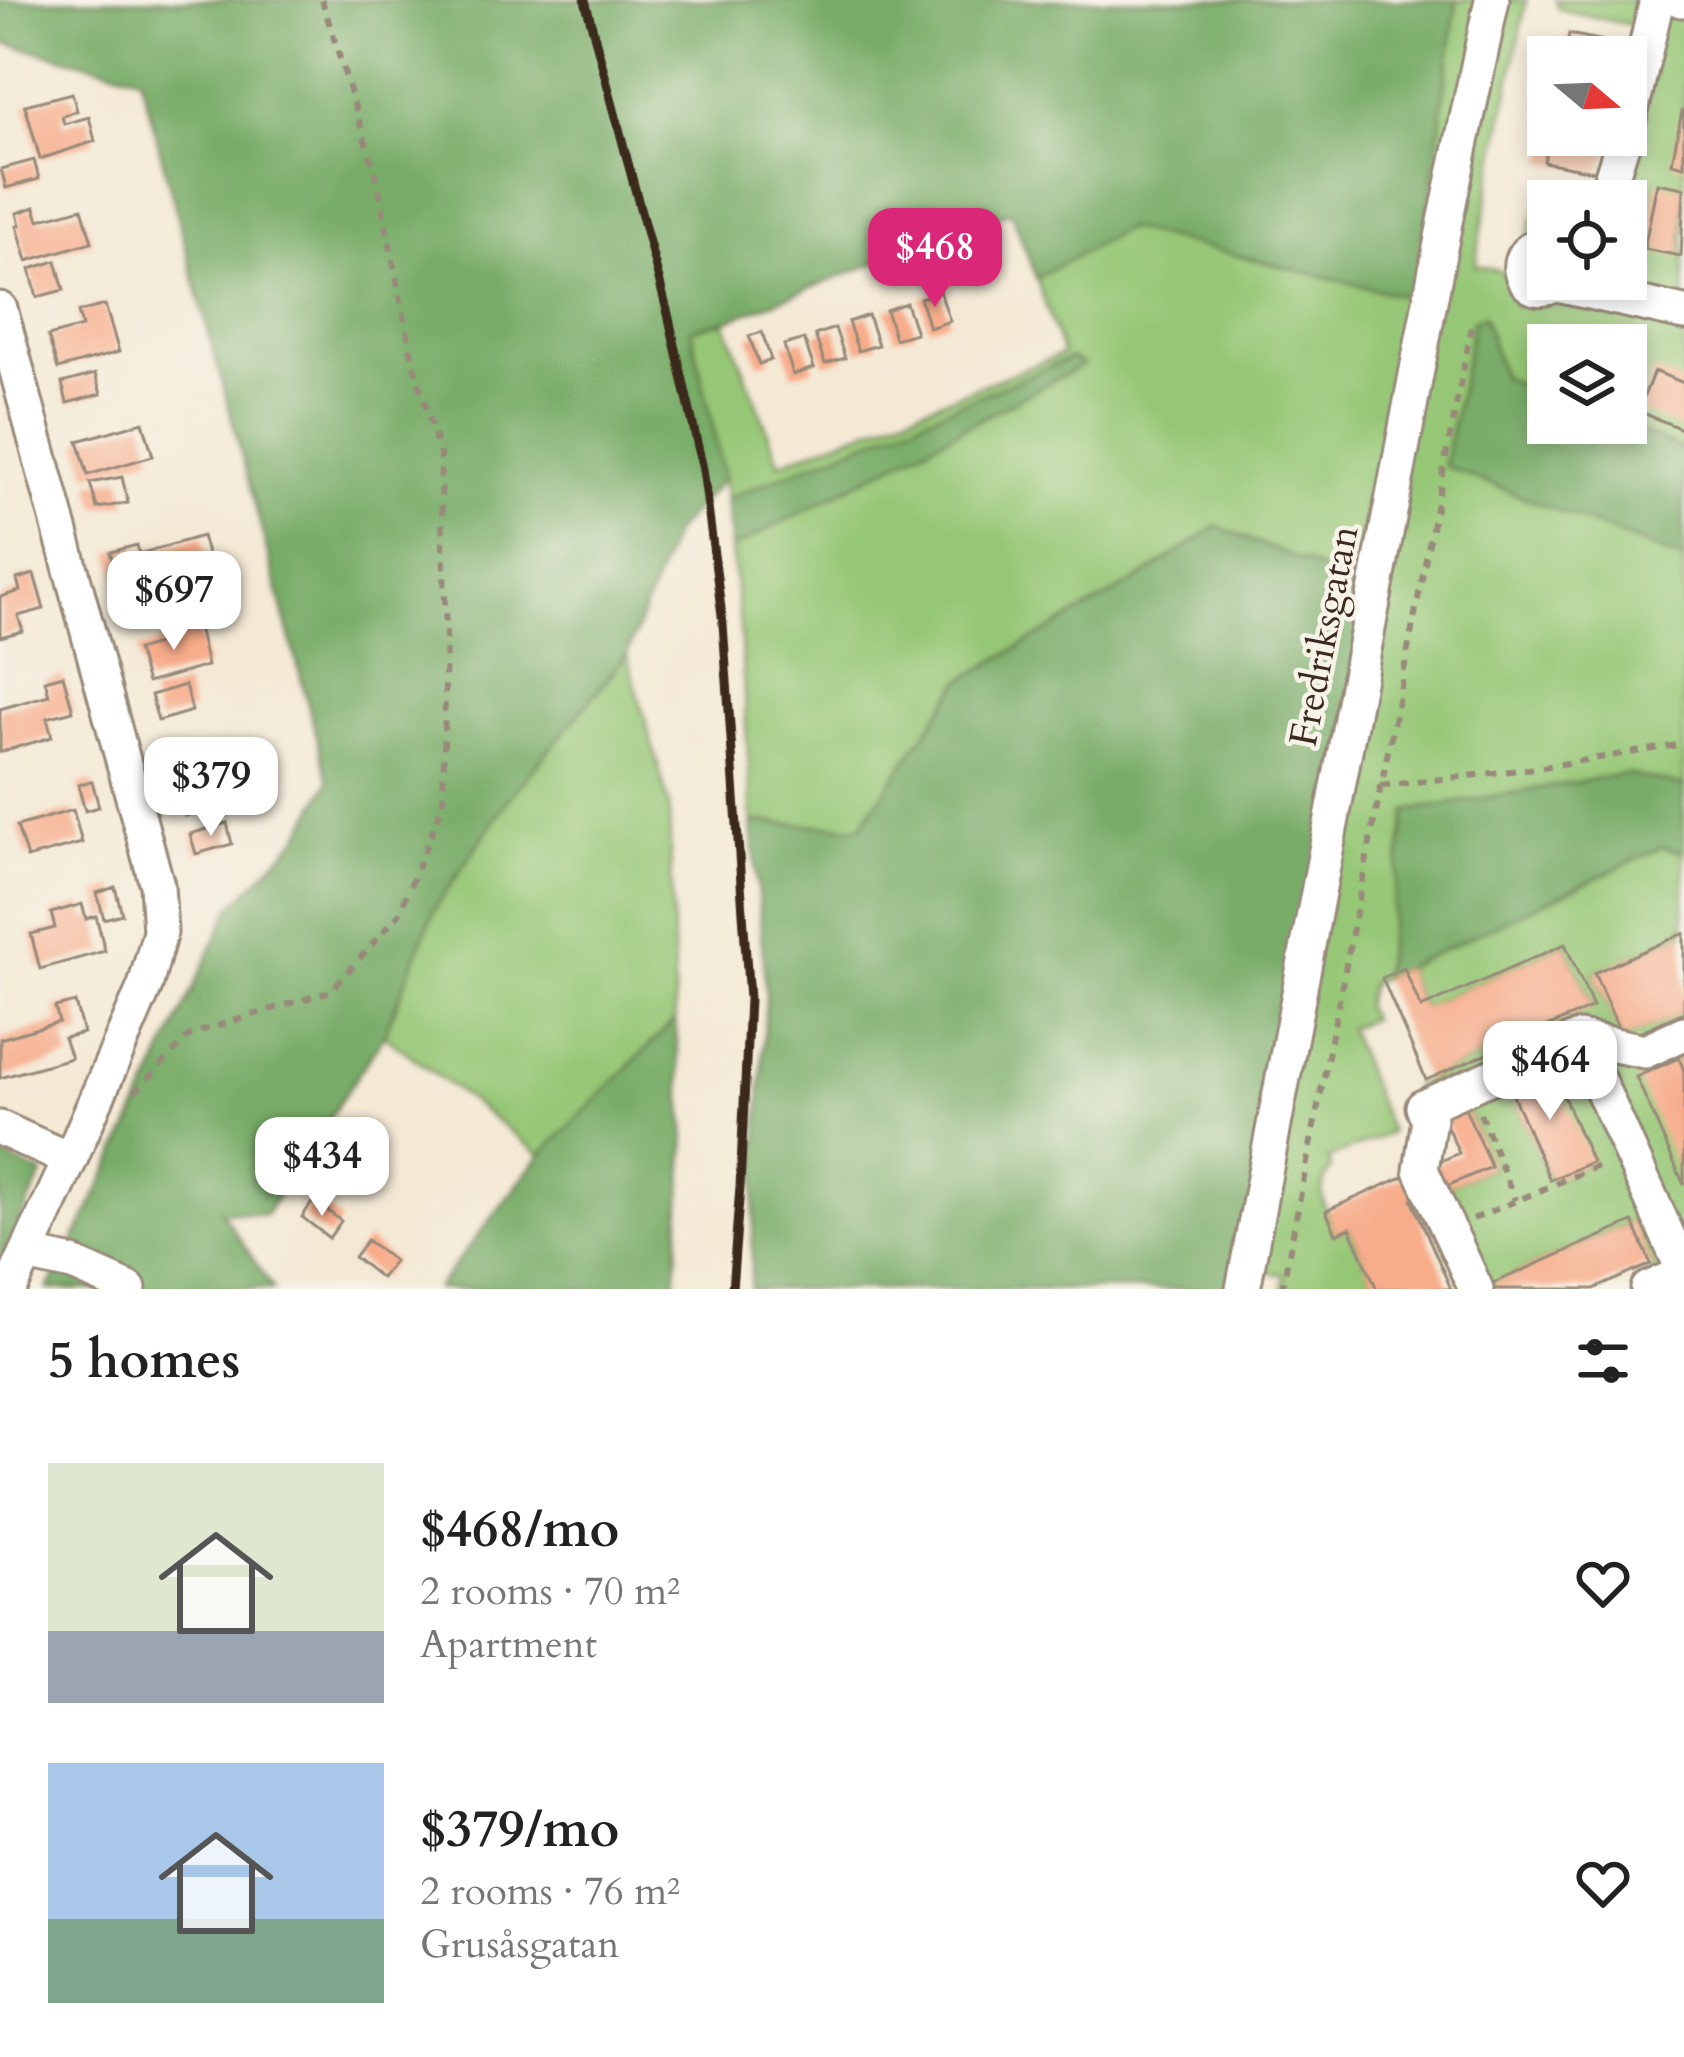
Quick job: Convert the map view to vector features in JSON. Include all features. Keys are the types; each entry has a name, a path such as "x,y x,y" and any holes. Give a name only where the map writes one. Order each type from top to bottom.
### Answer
{"street":[{"name":"Fredriksgatan","path":"1243,1289 1445,222 1492,0"},
{"path":"1647,43 1657,0"},
{"path":"1631,300 1684,313"},
{"path":"0,309 160,908 160,932 145,986 10,1289"},
{"path":"1476,1289 1421,1170 1429,1119 1423,1106 1579,1038 1645,1051 1684,1033"},
{"path":"1579,1038 1684,1272 1648,1289"},
{"path":"0,1128 70,1160"},
{"path":"26,1254 74,1264 129,1289"}],"path":[{"path":"130,1097 191,1034 331,991 399,914 443,804 446,631 440,455 414,366 376,175 322,0"},
{"path":"1282,1289 1473,320"},
{"path":"1381,786 1684,744"},
{"path":"1469,1087 1515,1199"},
{"path":"1448,1230 1630,1153"},
{"path":"1505,1201 1515,1199"}],"green space":[{"path":"0,0 1457,0 1416,299 1126,228 1036,278 1011,211 725,321 691,329 724,478 674,532 627,655 507,801 435,908 384,1035 265,1215 221,1211 273,1289 48,1289 129,1129 230,909 298,838 329,782 140,76 0,42"},
{"path":"1457,0 1526,0 1475,265 1506,275 1527,246 1527,300 1647,300 1647,180 1609,180 1616,156 1647,156 1649,29 1559,9 1555,0 1684,0 1684,450 1647,435 1647,324 1527,324 1527,388 1502,378 1483,317 1444,465 1684,560 1684,786 1626,774 1407,811 1382,978 1370,983 1364,1006 1370,1019 1348,1028 1390,1133 1328,1159 1331,1169 1322,1193 1336,1233 1350,1228 1377,1289 1283,1289 1285,1275 1247,1268 1217,527 1139,579 962,680 860,828 752,822 731,549 1082,365 1071,359 726,499 691,329 725,321 780,463 1063,354 1036,278 1126,228 1416,299"},
{"path":"1484,317 1502,377 1527,387 1527,444 1647,444 1647,435 1684,450 1684,560 1444,466 1473,320"},
{"path":"1071,358 1083,365 731,549 726,499"},
{"path":"1217,526 1376,592 1243,1289 750,1289 766,994 752,822 860,827 962,680 1139,579"},
{"path":"627,655 669,805 675,1020 541,1155 384,1035 435,908 507,801"},
{"path":"1626,774 1684,786 1684,852 1662,847 1382,978 1407,811"},
{"path":"1662,847 1684,852 1684,933 1594,973 1623,1039 1684,1012 1684,1071 1678,1058 1684,1273 1660,1283 1632,1222 1490,1285 1431,1193 1491,1167 1458,1092 1423,1107 1414,1086 1593,1006 1565,944 1421,1008 1404,968","holes":["1508,1084 1592,1162 1550,1180"]},
{"path":"675,1020 686,1137 675,1289 436,1289 541,1155"},
{"path":"0,1155 43,1174 0,1262"}],"building":[{"path":"72,93 77,111 62,116 64,124 89,117 95,141 40,159 25,105"},
{"path":"1684,111 1684,166 1672,163"},
{"path":"1545,156 1607,156 1599,172 1544,162"},
{"path":"34,160 39,179 6,188 1,169"},
{"path":"1657,183 1684,188 1681,256 1647,250"},
{"path":"35,207 39,220 82,208 92,242 27,261 17,213"},
{"path":"56,261 64,290 37,297 30,269"},
{"path":"940,292 950,321 929,328 920,298"},
{"path":"906,303 916,333 895,339 886,310"},
{"path":"105,305 119,352 58,369 48,336 82,327 78,312"},
{"path":"868,315 878,345 858,351 848,322"},
{"path":"835,328 845,358 825,364 815,335"},
{"path":"762,332 771,360 759,364 749,336"},
{"path":"804,339 814,368 793,375 784,345"},
{"path":"1654,371 1684,383 1684,430 1647,415 1647,388"},
{"path":"95,374 101,394 67,403 62,383"},
{"path":"143,422 153,456 88,475 78,441"},
{"path":"122,477 128,503 97,508 90,483"},
{"path":"202,536 212,571 149,589 145,575 118,582 110,552 137,545 139,554"},
{"path":"34,574 44,609 18,616 23,631 0,637 0,597 20,591 17,579"},
{"path":"196,618 207,666 147,683 137,650 171,640 167,626"},
{"path":"63,675 73,711 47,718 52,737 0,752 0,709 49,695 45,680"},
{"path":"185,685 192,711 158,721 151,695"},
{"path":"236,766 246,799 185,816 175,783"},
{"path":"92,781 99,807 85,811 78,785"},
{"path":"73,810 82,843 27,858 17,826"},
{"path":"227,823 232,844 196,854 190,834"},
{"path":"115,887 122,914 104,919 97,893"},
{"path":"82,904 86,919 96,916 105,951 40,969 31,934 55,928 51,913"},
{"path":"1684,933 1684,1012 1623,1039 1594,973"},
{"path":"1565,944 1593,1007 1426,1080 1382,978 1404,968 1421,1008"},
{"path":"75,1002 83,1033 64,1038 71,1058 0,1078 0,1039 59,1022 55,1007"},
{"path":"1679,1058 1684,1071 1684,1185 1636,1077"},
{"path":"1550,1065 1592,1162 1550,1180 1508,1084"},
{"path":"1462,1101 1491,1167 1440,1189 1430,1166 1459,1153 1440,1111"},
{"path":"1407,1175 1417,1198 1412,1200 1451,1289 1377,1289 1350,1228 1336,1234 1326,1211"},
{"path":"314,1200 341,1221 329,1238 302,1217"},
{"path":"1633,1222 1651,1264 1594,1289 1491,1289 1489,1285"},
{"path":"367,1240 394,1261 381,1278 354,1257"}],"railway":[{"path":"585,0 668,314 703,469 723,624 749,999 732,1289"}]}
